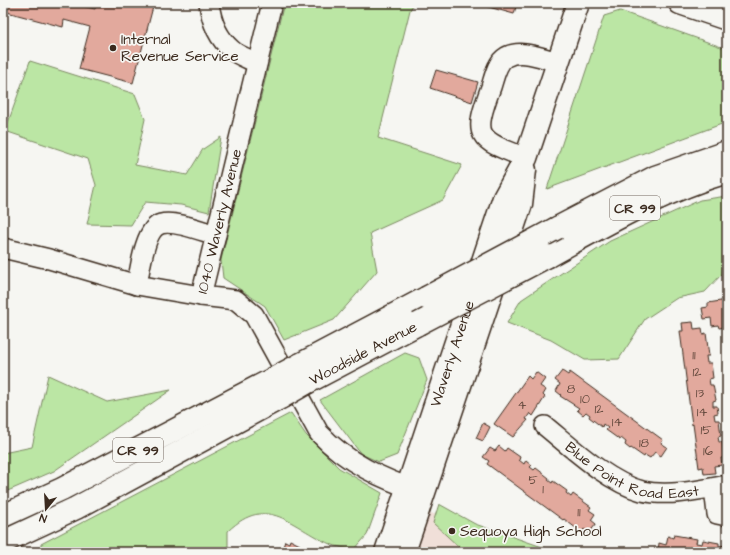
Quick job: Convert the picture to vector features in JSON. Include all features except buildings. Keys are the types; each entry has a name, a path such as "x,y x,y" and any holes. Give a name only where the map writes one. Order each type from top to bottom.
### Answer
{"main road":[{"name":"Waverly Avenue","path":"386,552 416,490 521,204 526,158 578,3"},
{"path":"680,3 727,19"},
{"name":"Woodside Avenue","path":"303,374 426,298 557,228 655,177 727,152"},
{"name":"Woodside Avenue","path":"3,516 303,374 418,324 548,256 627,212 671,192 727,172"},
{"name":"Woodside Avenue","path":"3,542 76,508 276,388"},
{"name":"Waverly Avenue","path":"404,552 416,490"}],"street":[{"path":"209,3 212,20 221,37 232,50 257,63"},
{"name":"1040 Waverly Avenue","path":"272,3 201,296 236,300 254,315 319,433 330,444 355,463 385,479 416,490"},
{"path":"526,158 492,145 484,136 480,126 481,114 499,65 505,57 518,54 559,62"},
{"path":"137,285 148,238 155,226 162,223 173,224 216,235"},
{"path":"3,248 49,259 137,285 201,296"},
{"name":"Blue Point Road East","path":"545,426 611,477 631,488 655,493 672,493 720,486"},
{"path":"720,486 717,514 727,516"}],"shaded area":[{"name":"Sequoya High School","path":"425,511 547,552 411,552"}],"green space":[{"path":"284,3 414,3 410,10 378,138 462,165 443,200 370,233 377,271 334,320 284,340 265,306 223,278 221,260"},
{"path":"620,11 727,49 727,122 547,189 604,16"},
{"path":"30,61 135,94 145,119 135,165 187,175 203,149 221,137 209,212 181,205 145,202 131,225 87,224 96,185 88,159 5,131"},
{"path":"727,196 727,229 724,242 722,274 705,292 677,298 645,319 619,359 585,360 551,340 507,323 521,300 610,241 700,200"},
{"path":"405,353 419,358 427,380 397,455 379,462 361,454 320,400"},
{"path":"48,375 107,402 171,390 54,471 3,493 3,453 32,447"},
{"path":"291,413 306,435 339,468 382,493 367,535 354,550 330,544 291,522 268,514 255,515 242,520 228,531 228,552 41,552 41,544"},
{"name":"Sequoya High School","path":"439,504 475,524 557,552 471,552 460,548 433,523"}],"place":[{"name":"Internal Revenue Service","path":"113,48"},
{"name":"Sequoya High School","path":"452,531"}]}
